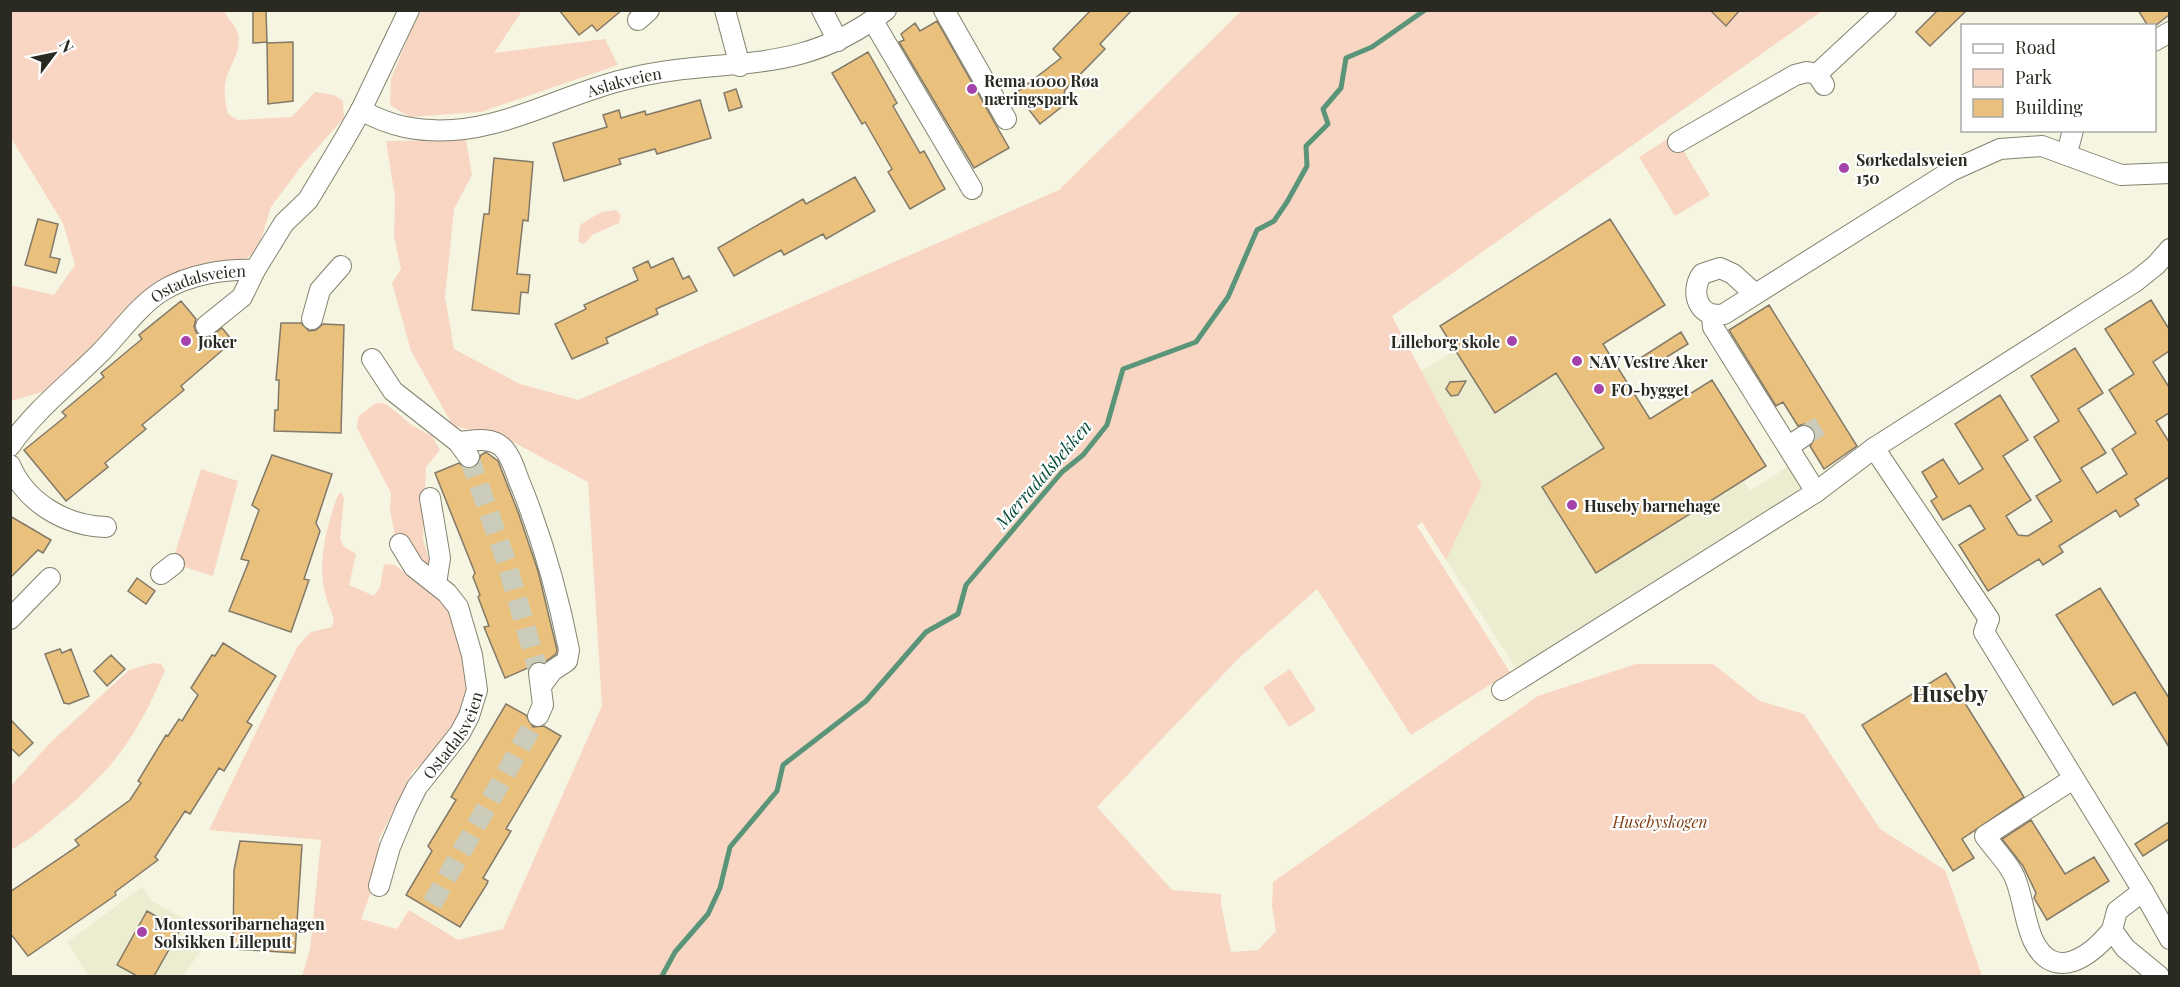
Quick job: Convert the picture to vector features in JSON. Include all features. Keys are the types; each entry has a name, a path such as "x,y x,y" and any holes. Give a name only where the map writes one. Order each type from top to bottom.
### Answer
{"street":[{"name":"Ostadalsveien","path":"10,446 36,415 101,352 151,299 172,286 218,271 255,270 284,223 308,200 362,110 409,10"},
{"path":"725,10 740,66"},
{"path":"822,10 838,41"},
{"path":"944,10 1006,119"},
{"path":"1678,142 1794,75 1807,72 1820,79 1886,10"},
{"name":"Aslakveien","path":"362,110 388,124 405,128 470,128 504,120 632,78 740,66 804,54 838,41 880,16"},
{"path":"880,16 972,189"},
{"path":"2156,40 2169,32"},
{"path":"2067,153 2072,132"},
{"path":"1755,294 1720,268 1708,270 1698,279 1695,292 1700,306 1712,315 1724,314 1755,294 1896,200 1932,177 2000,149 2030,145 2067,153 2121,175 2169,173"},
{"path":"1502,690 1816,492 1874,448 2136,281 2156,265 2169,249"},
{"path":"312,319 320,290 341,266"},
{"path":"206,326 242,297 255,270"},
{"path":"1712,315 1713,327 1793,441 1816,492"},
{"path":"372,359 381,377 405,403 463,449 487,440 501,446 506,452 542,543 560,610 569,657 548,675 540,678 543,705 538,716"},
{"path":"1874,448 1989,620 1984,632 2143,891 2169,939"},
{"path":"10,465 26,490 49,511 85,525 106,527"},
{"path":"430,498 440,558 436,584"},
{"name":"Ostadalsveien","path":"379,886 390,847 411,798 460,733 469,716 477,690 472,655 458,607 436,584 414,567 400,544"},
{"path":"10,619 50,578"},
{"path":"2073,779 1985,836 2014,876 2033,940 2045,956 2060,963 2077,962 2096,949 2112,930 2117,911 2143,891"},
{"path":"2112,930 2125,948 2159,976"}],"shaded area":[{"name":"Huseby barnehage","path":"1455,350 1495,412 1557,373 1681,520 1743,480 1750,491 1789,466 1803,487 1516,668 1446,560 1482,485 1420,372"},
{"name":"Montessoribarnehagen Solsikken Lilleputt","path":"142,887 152,901 202,929 206,935 206,943 183,976 89,976 67,942"}],"green space":[{"path":"11,11 224,11 236,28 239,43 225,85 228,114 238,120 292,117 315,92 334,95 343,101 344,118 303,164 271,207 257,252 241,261 165,280 53,389 11,401 10,285 54,295 75,265 63,223 11,138"},
{"path":"419,11 522,11 494,53 605,39 618,65 481,112 410,117 390,105 391,79"},
{"name":"Husebyskogen","path":"1241,11 1822,11 1392,316 1482,485 1446,560 1422,522 1417,526 1510,672 1411,735 1317,589 1238,659 1097,807 1172,890 1221,894 1231,952 1258,950 1276,931 1272,906 1273,882 1538,696 1636,664 1713,664 1760,701 1804,714 1880,829 1945,870 1982,976 302,976 310,950 321,840 209,830 297,647 311,632 332,627 334,620 326,597 322,569 324,543 330,518 341,492 344,498 340,538 343,546 356,554 349,585 374,596 380,587 384,564 395,565 454,612 471,670 466,705 442,747 413,771 379,839 377,876 361,919 397,929 409,910 458,940 503,929 602,706 588,482 504,437 453,426 411,351 392,283 401,269 394,237 395,197 386,141 466,140 472,175 454,209 445,297 454,349 520,384 578,400 1059,190"},
{"path":"1674,135 1710,195 1675,216 1639,157"},
{"path":"616,210 621,215 619,223 592,235 584,244 578,242 580,225 601,212"},
{"path":"376,403 386,404 413,426 432,436 440,450 426,467 423,539 432,570 396,541 390,510 391,493 357,428 358,417"},
{"path":"201,469 238,481 213,576 172,563"},
{"path":"153,663 161,664 165,670 145,714 110,766 78,798 36,833 11,850 11,786 49,744 129,670"},
{"path":"1290,669 1316,710 1289,727 1263,687"}],"building":[{"path":"253,10 266,10 267,42 253,43"},
{"path":"559,10 622,10 597,31 592,25 579,35"},
{"path":"1091,10 1132,10 1100,44 1105,49 1065,90 1064,94 1069,101 1040,124 1016,93 1061,58 1053,49"},
{"path":"1710,10 1740,10 1726,26"},
{"path":"1938,10 1967,10 1930,46 1916,32"},
{"path":"2138,10 2169,10 2169,15 2156,25 2147,24"},
{"path":"937,21 1009,148 974,168 899,42 904,40 901,34 915,23 920,31"},
{"path":"293,42 293,101 268,104 267,43"},
{"path":"868,52 897,103 893,106 920,153 924,151 945,189 910,209 888,172 892,169 865,122 862,124 832,73"},
{"path":"736,89 742,107 729,111 724,93"},
{"path":"700,100 711,138 657,154 655,149 619,159 621,164 564,181 553,143 607,127 603,115 619,110 621,118 645,111 646,115"},
{"path":"494,158 533,162 528,221 523,220 517,274 530,275 528,293 521,292 519,314 472,310 484,214 489,214"},
{"path":"855,177 875,211 826,239 823,234 784,255 781,250 734,276 718,248 803,199 806,204"},
{"path":"38,219 58,224 50,257 60,259 56,273 25,265"},
{"name":"FO-bygget","path":"1610,219 1665,305 1603,344 1650,419 1712,380 1766,466 1596,573 1542,487 1604,448 1556,373 1495,413 1440,326"},
{"path":"673,258 683,279 689,276 697,291 656,309 658,314 606,338 608,343 572,359 555,324 586,309 584,305 638,280 633,268 648,261 651,268"},
{"path":"2151,300 2169,329 2169,351 2153,362 2169,387 2169,413 2156,421 2169,442 2169,477 2135,499 2139,505 2120,517 2116,510 2059,546 2063,552 2043,565 2039,559 1988,591 1959,545 1985,529 1970,505 1943,520 1931,501 1937,497 1922,472 1943,459 1959,484 1983,469 1955,424 2000,395 2028,440 2003,456 2031,500 2006,516 2018,535 2028,536 2052,521 2036,496 2061,481 2034,437 2059,421 2031,376 2075,348 2103,393 2078,409 2106,453 2081,468 2097,493 2127,474 2112,449 2136,433 2109,390 2134,374 2105,329"},
{"path":"181,301 196,319 194,327 197,334 208,338 222,328 233,341 181,386 184,390 142,425 146,429 105,463 108,467 66,501 24,450 66,416 62,412 104,377 101,373 142,339 139,335"},
{"path":"1769,305 1857,446 1824,469 1810,446 1816,436 1814,429 1804,424 1798,426 1783,402 1776,406 1729,330"},
{"path":"281,323 301,323 309,331 316,330 323,324 344,325 341,433 274,431 275,410 278,410 279,380 276,380"},
{"path":"1681,332 1688,344 1649,368 1642,357"},
{"path":"1466,381 1458,395 1451,396 1446,389 1450,382"},
{"path":"486,452 498,461 518,512 538,571 557,650 556,654 545,662 532,663 528,668 505,678 484,627 489,626 478,597 480,595 473,577 475,573 435,473 459,463 465,468 476,467 481,455"},
{"path":"272,455 332,474 316,523 320,531 304,579 309,580 291,632 229,611 249,561 241,559 259,510 252,505"},
{"path":"10,516 51,540 43,553 38,550 10,578"},
{"path":"137,578 155,591 146,604 128,591"},
{"path":"2100,588 2169,698 2169,747 2135,692 2113,705 2056,615"},
{"path":"223,643 276,676 247,722 252,725 224,771 219,768 190,814 185,811 155,857 158,860 115,892 116,895 28,956 10,933 10,892 79,845 75,840 130,800 141,783 138,781 166,735 168,736 179,719 182,721 198,695 191,688 212,655 215,656"},
{"path":"60,649 62,653 71,649 89,696 69,704 64,703 45,654"},
{"path":"111,655 125,669 107,686 94,671"},
{"path":"1946,673 2024,797 1962,839 1974,858 1953,871 1862,725"},
{"path":"506,704 526,715 533,727 544,726 561,736 506,829 511,831 483,878 488,881 487,884 460,927 406,895 432,851 428,846 456,800 451,797"},
{"path":"10,719 33,743 19,756 10,747"},
{"path":"2031,820 2065,874 2094,857 2109,881 2047,920 2034,898 2036,893 2023,866 2002,839"},
{"path":"2169,822 2169,839 2143,856 2135,844"},
{"path":"240,841 302,845 295,953 233,949 234,870"},
{"path":"147,911 180,930 154,976 137,976 117,965"}],"waterway":[{"name":"Mærradalsbekken","path":"662,976 675,952 708,914 720,888 730,847 777,791 783,765 866,701 926,632 958,614 966,585 1062,472 1083,455 1107,425 1123,369 1196,342 1228,297 1257,230 1274,221 1307,166 1306,146 1328,124 1323,109 1341,88 1346,58 1372,47 1425,10"}],"tunnel":[{"path":"1804,436 1820,426"},
{"path":"469,457 506,561 538,670"},
{"path":"432,904 538,716"}],"place":[{"name":"Rema 1000 Røa næringspark","path":"972,89"},
{"name":"Sørkedalsveien 150","path":"1844,168"},
{"name":"Joker","path":"186,341"},
{"name":"Lilleborg skole","path":"1512,341"},
{"name":"NAV Vestre Aker","path":"1577,361"},
{"name":"FO-bygget","path":"1599,389"},
{"name":"Huseby barnehage","path":"1572,505"},
{"name":"Montessoribarnehagen Solsikken Lilleputt","path":"142,932"}],"district":[{"name":"Huseby","path":"1950,693"}]}
